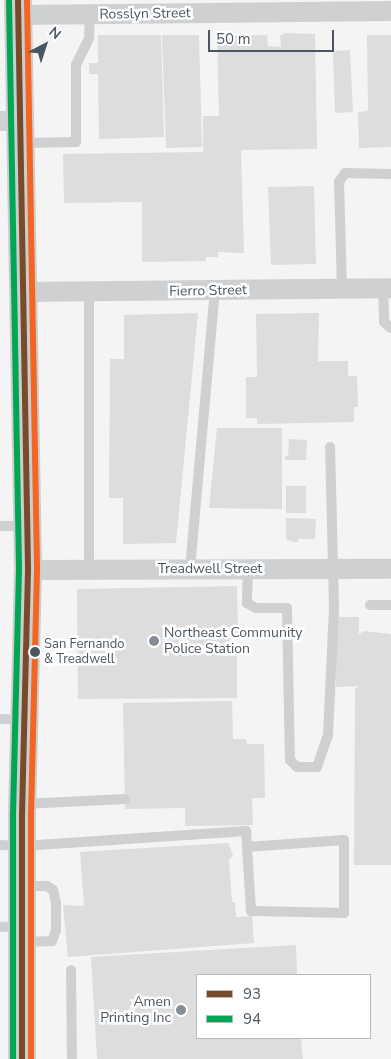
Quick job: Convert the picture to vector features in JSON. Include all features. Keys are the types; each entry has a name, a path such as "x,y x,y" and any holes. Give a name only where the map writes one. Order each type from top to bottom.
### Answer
{"main road":[{"path":"18,8 14,129 25,292 28,570 12,719 23,804 11,846 22,886 15,932 22,1059"}],"street":[{"name":"Rosslyn Street","path":"18,8 90,15 238,6 369,5 391,11"},
{"name":"Fierro Street","path":"25,292 387,288"},
{"name":"Treadwell Street","path":"28,570 391,569"}],"lane":[{"path":"14,129 76,142 76,65 89,38 90,15"},
{"path":"342,289 339,182 345,173 391,174"},
{"path":"387,288 384,322 391,328"},
{"path":"190,570 215,290"},
{"path":"88,570 89,292"},
{"path":"248,569 247,603 256,608 286,608 290,760 297,767 308,769 321,762 328,735 336,569 330,448"},
{"path":"0,526 28,526"},
{"path":"370,606 391,605"},
{"path":"23,804 125,799"},
{"path":"11,846 246,831 247,847 251,911 344,913 344,840 247,847"},
{"path":"71,970 72,1059"}],"building":[{"path":"285,33 315,34 317,149 241,150 244,253 218,252 218,257 206,257 206,261 142,262 142,202 64,203 63,154 203,152 203,116 219,116 217,36 267,35 268,46 281,47 280,35"},
{"path":"98,35 161,35 164,137 99,139 98,74 89,74 89,63 98,63"},
{"path":"162,35 199,35 202,147 166,148"},
{"path":"367,35 391,35 391,147 359,148 358,112 368,111"},
{"path":"350,50 353,112 335,113 333,51"},
{"path":"314,186 316,264 271,265 268,187"},
{"path":"198,313 176,543 123,544 123,498 109,498 110,359 124,359 124,315"},
{"path":"319,313 318,361 348,361 348,376 357,376 358,407 354,407 354,422 257,424 257,418 246,418 246,377 257,377 256,314"},
{"path":"217,428 282,428 282,509 209,508"},
{"path":"289,439 307,440 306,460 285,460 285,456 288,456"},
{"path":"286,486 306,486 306,513 286,513"},
{"path":"286,518 316,519 315,539 298,539 298,542 293,542 286,539"},
{"name":"Northeast Community Police Station","path":"237,586 238,633 230,633 231,649 237,649 237,698 78,699 77,589"},
{"path":"335,617 359,617 359,634 364,631 391,634 391,865 354,865 355,689 359,686 336,687"},
{"path":"232,701 233,739 246,739 247,744 264,744 265,798 252,798 253,825 185,826 185,808 125,809 123,703"},
{"path":"228,843 233,855 229,860 232,902 235,902 236,917 252,916 254,943 68,957 63,905 84,906 80,852"},
{"path":"296,945 297,974 196,974 196,1039 301,1039 303,1059 97,1059 91,957"}],"transit line":[{"name":"94","path":"9,0 19,570 13,816 13,1059"},
{"name":"93","path":"18,0 28,570 22,816 22,1059"},
{"path":"27,0 37,570 31,816 31,1059"}],"place":[{"name":"Northeast Community Police Station","path":"154,641"},
{"name":"San Fernando & Treadwell","path":"35,652"},
{"name":"Amen Printing Inc","path":"181,1010"}]}
